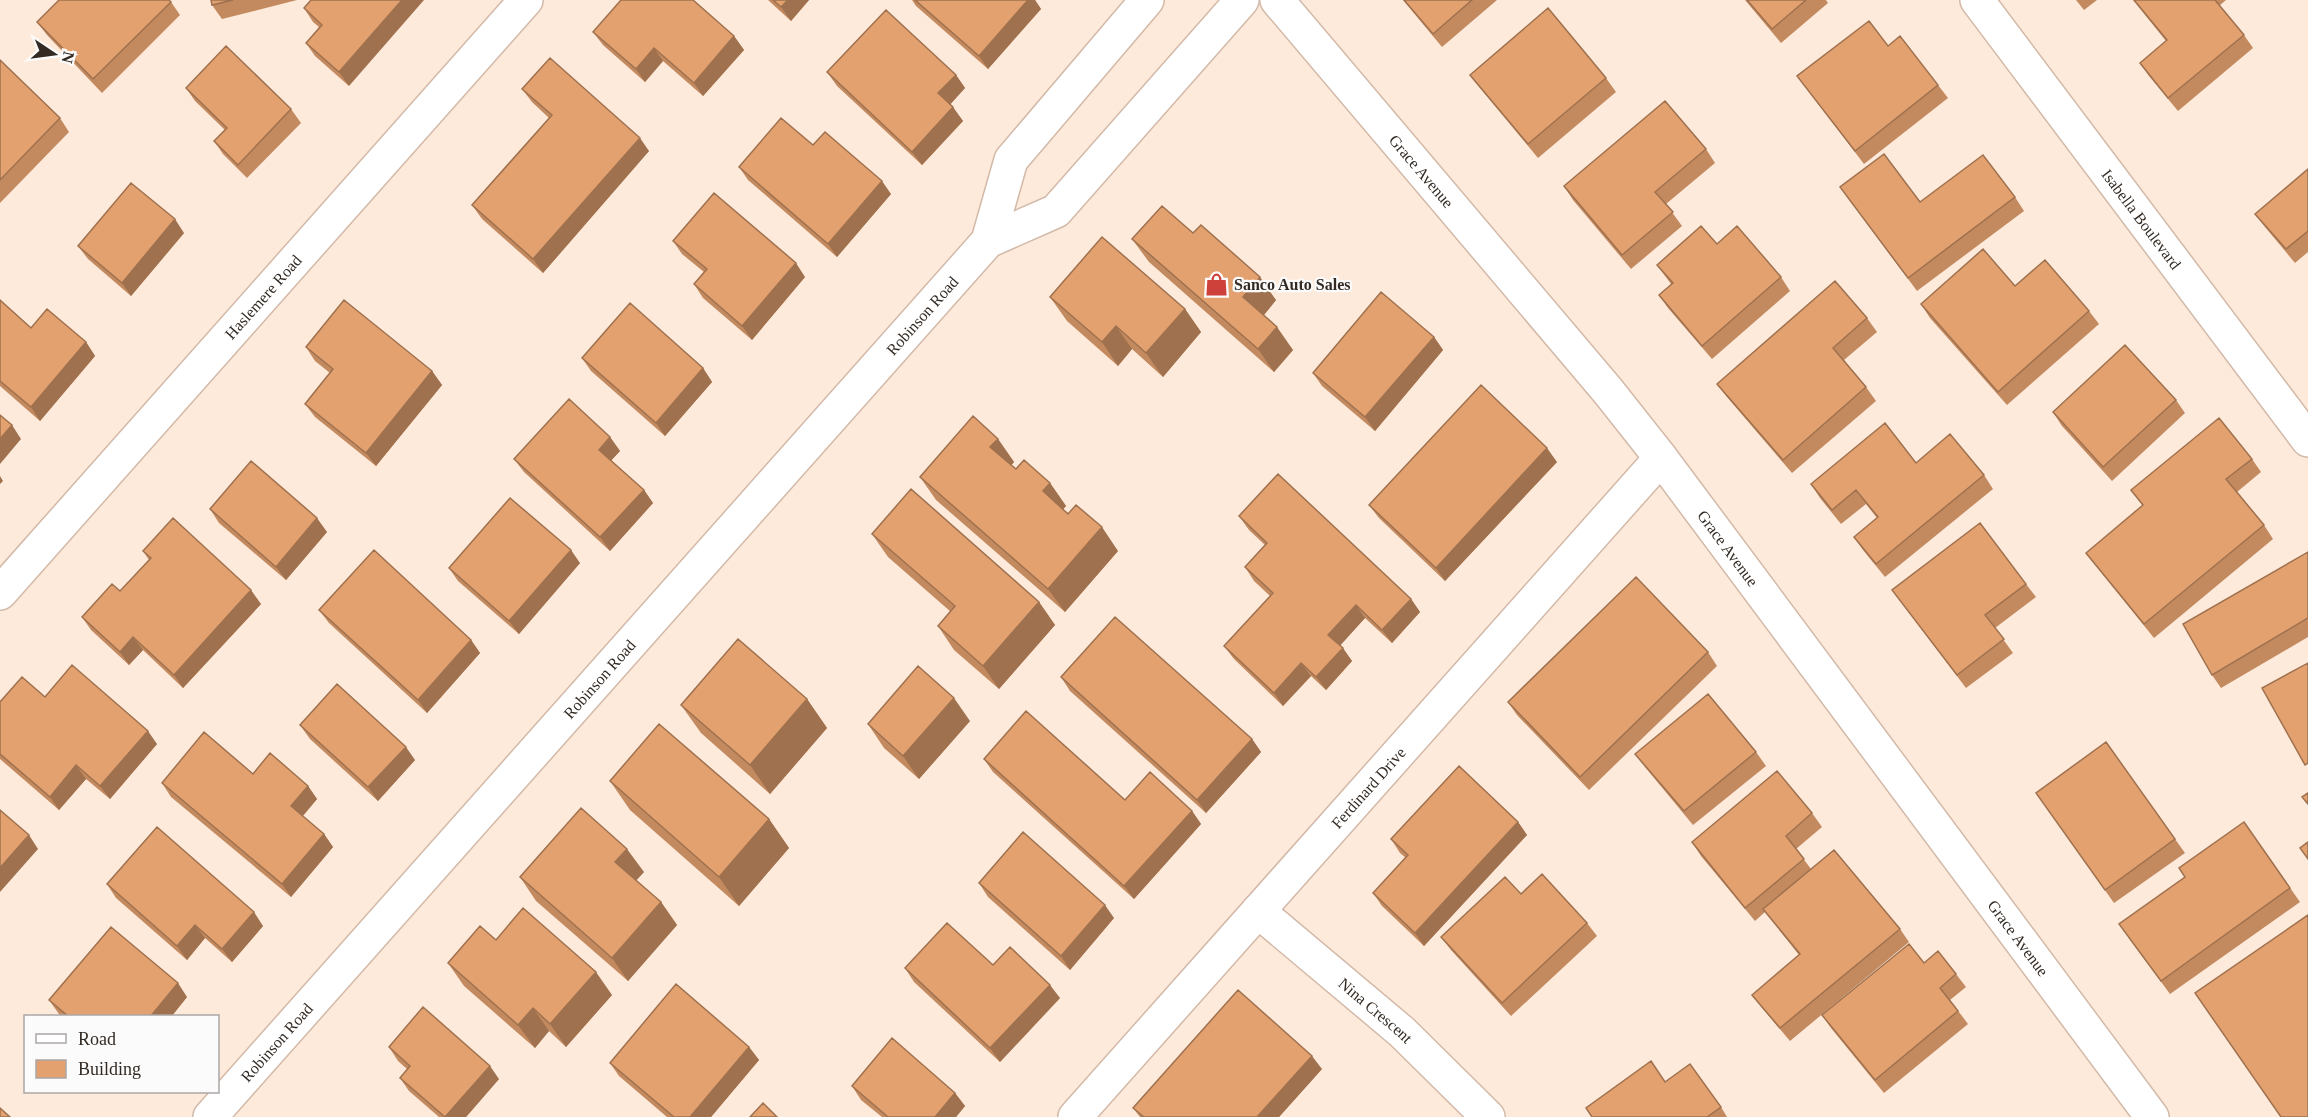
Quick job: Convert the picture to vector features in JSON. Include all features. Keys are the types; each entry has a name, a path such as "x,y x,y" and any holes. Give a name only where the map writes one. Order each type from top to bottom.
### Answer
{"main road":[{"name":"Haslemere Road","path":"0,593 526,0"},
{"name":"Robinson Road","path":"988,241 1011,160 1147,0"},
{"name":"Robinson Road","path":"210,1117 988,241 1056,211 1242,0"},
{"name":"Grace Avenue","path":"1277,0 1608,391 1661,458 2152,1117"},
{"name":"Isabella Boulevard","path":"1977,0 2308,440"},
{"name":"Ferdinard Drive","path":"1075,1117 1661,458"},
{"name":"Nina Crescent","path":"1258,911 1402,1032 1488,1117"}],"building":[{"path":"59,0 169,0 171,2 93,79 37,22"},
{"path":"211,0 233,0 212,5"},
{"path":"311,0 402,0 339,72 306,43 322,25 304,8"},
{"path":"621,0 693,0 734,36 694,83 654,48 636,69 593,32"},
{"path":"773,0 788,0 781,7"},
{"path":"915,0 1028,0 979,56"},
{"path":"1404,0 1472,0 1433,34"},
{"path":"1747,0 1806,0 1772,29"},
{"path":"2134,0 2215,0 2244,35 2168,98 2140,63 2167,40"},
{"path":"1548,8 1606,78 1528,144 1470,75"},
{"path":"886,10 956,75 938,93 953,107 912,152 827,72"},
{"path":"1869,21 1888,46 1900,36 1938,85 1855,151 1797,76"},
{"path":"226,46 291,109 238,165 214,141 227,128 186,88"},
{"path":"550,58 640,138 533,259 472,205 552,115 522,89"},
{"path":"0,60 60,118 0,180"},
{"path":"1665,101 1706,149 1655,192 1673,212 1622,255 1564,186"},
{"path":"781,118 813,145 825,132 882,181 828,244 739,167"},
{"path":"1884,154 1920,202 1983,155 2015,197 1908,278 1840,187"},
{"path":"2308,169 2308,231 2286,249 2255,214"},
{"path":"131,183 175,219 122,283 78,246"},
{"path":"714,193 796,263 742,326 694,284 707,269 673,241"},
{"path":"1162,206 1193,233 1201,225 1260,277 1243,297 1277,327 1258,349 1132,239"},
{"path":"1701,226 1717,244 1737,226 1781,277 1702,346 1659,295 1673,283 1657,265"},
{"path":"1102,237 1185,309 1146,353 1116,326 1102,342 1050,297"},
{"path":"1983,249 2015,286 2045,260 2089,311 1998,392 1921,304"},
{"path":"1835,281 1867,318 1833,348 1866,387 1783,460 1717,384"},
{"path":"1381,292 1434,337 1365,417 1313,373"},
{"path":"0,300 31,328 47,309 86,342 31,407 0,381"},
{"path":"344,300 432,371 366,453 305,404 333,369 306,347"},
{"path":"630,303 703,368 656,423 582,358"},
{"path":"2125,345 2176,400 2103,467 2053,412"},
{"path":"1481,385 1547,448 1436,568 1369,505"},
{"path":"569,399 610,437 599,450 644,490 600,537 514,459"},
{"path":"0,415 12,425 0,439"},
{"path":"973,416 998,439 990,447 1016,469 1024,460 1050,483 1043,491 1068,514 1076,505 1102,527 1048,589 920,477"},
{"path":"2219,418 2252,459 2226,479 2264,525 2144,624 2086,553 2143,505 2131,490"},
{"path":"1885,423 1916,463 1950,434 1984,475 1876,564 1854,537 1878,517 1856,490 1832,510 1811,484"},
{"path":"251,461 317,518 276,567 210,509"},
{"path":"1278,474 1411,599 1382,630 1356,605 1328,635 1343,648 1316,677 1301,663 1274,693 1224,646 1273,593 1245,567 1267,543 1239,516"},
{"path":"911,489 1039,602 983,666 938,626 955,606 872,534"},
{"path":"510,498 571,550 509,621 449,568"},
{"path":"173,518 251,590 174,675 133,637 120,652 82,617 112,584 120,591 151,558 143,551"},
{"path":"1980,523 2026,584 1985,615 2004,639 1957,675 1892,590"},
{"path":"374,550 471,640 418,700 319,610"},
{"path":"2308,552 2308,618 2212,675 2183,624"},
{"path":"1636,577 1708,652 1580,777 1508,702"},
{"path":"1115,617 1252,739 1197,800 1061,677"},
{"path":"738,639 807,699 750,765 681,705"},
{"path":"2308,663 2308,763 2305,765 2262,688"},
{"path":"72,665 148,731 100,786 76,765 50,797 0,754 0,702 22,677 45,697"},
{"path":"918,666 954,698 903,756 868,724"},
{"path":"337,684 406,747 368,787 300,725"},
{"path":"1708,694 1756,752 1684,811 1635,754"},
{"path":"1026,711 1125,800 1150,772 1192,811 1124,886 984,759"},
{"path":"659,724 769,819 719,877 610,781"},
{"path":"204,732 253,774 270,753 308,786 291,806 324,834 282,884 162,783"},
{"path":"2106,742 2175,839 2105,890 2036,793"},
{"path":"1459,766 1518,822 1415,933 1373,893 1408,855 1391,839"},
{"path":"1777,771 1812,813 1786,836 1804,859 1745,908 1692,842"},
{"path":"2308,793 2308,804 2302,797"},
{"path":"581,808 627,849 615,862 661,902 612,958 520,877"},
{"path":"0,810 29,835 0,868"},
{"path":"2244,822 2290,888 2161,981 2119,924 2185,877 2179,868"},
{"path":"157,827 254,912 222,949 195,925 177,946 107,884"},
{"path":"1023,832 1105,905 1061,956 979,883"},
{"path":"2308,842 2308,859 2300,848"},
{"path":"1834,850 1900,929 1780,1028 1752,995 1800,954 1763,909"},
{"path":"1542,874 1587,923 1502,1003 1441,937 1505,877 1521,894"},
{"path":"523,908 596,972 550,1024 533,1008 518,1025 448,963 480,926 496,940"},
{"path":"2308,915 2308,1117 2281,1117 2195,993"},
{"path":"947,923 993,965 1010,947 1050,985 990,1048 905,968"},
{"path":"111,927 178,983 152,1015 67,1015 49,1000"},
{"path":"1909,944 1924,963 1938,951 1956,974 1940,988 1958,1011 1875,1080 1822,1015"},
{"path":"676,984 749,1047 690,1117 674,1117 610,1063"},
{"path":"1238,990 1312,1056 1257,1117 1144,1117 1133,1108"},
{"path":"423,1007 490,1066 445,1117 400,1078 410,1066 389,1047"},
{"path":"892,1038 955,1093 935,1117 888,1117 852,1086"},
{"path":"1651,1061 1665,1082 1690,1064 1721,1107 1707,1117 1592,1117 1586,1108"},
{"path":"763,1103 777,1117 750,1117"},
{"path":"0,1108 10,1117 0,1117"}],"place":[{"name":"Sanco Auto Sales","path":"1216,284"}]}
